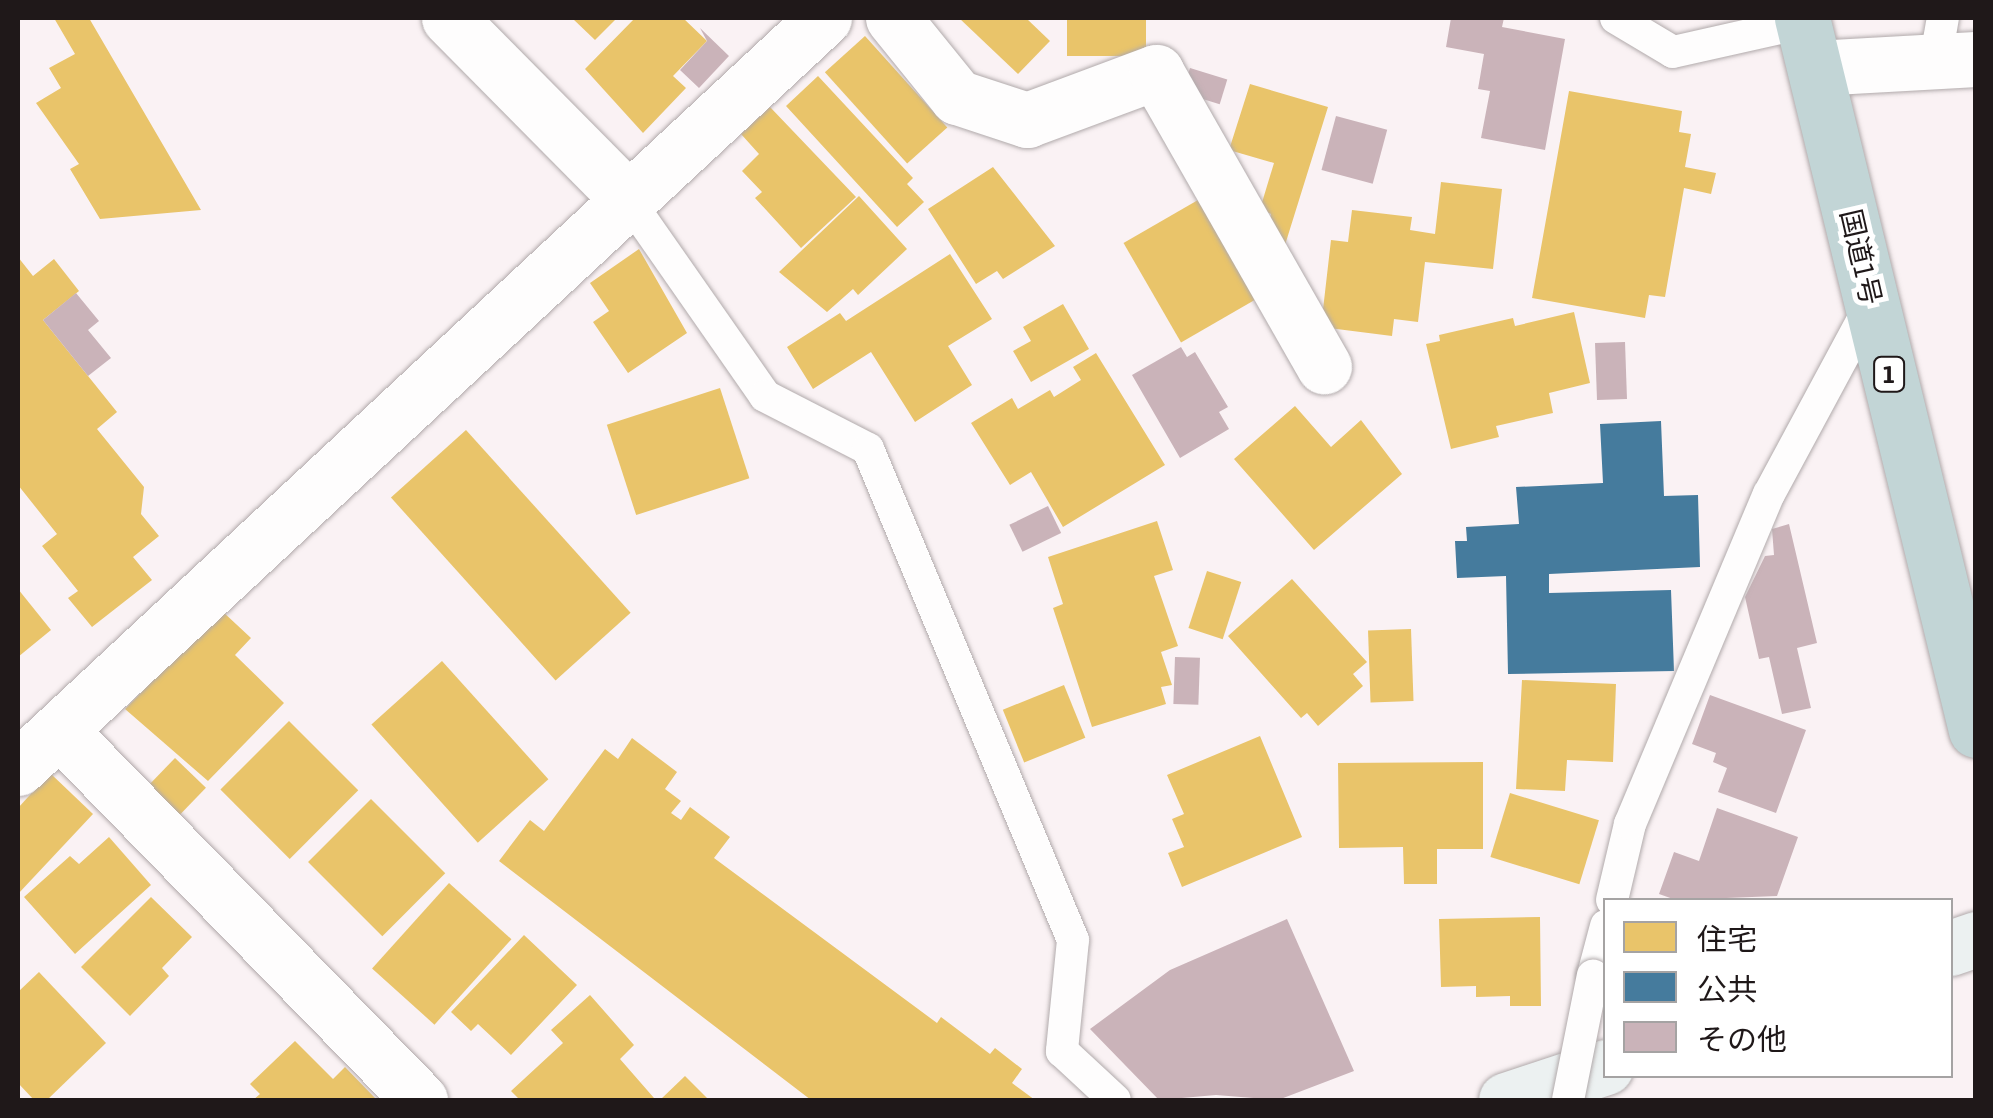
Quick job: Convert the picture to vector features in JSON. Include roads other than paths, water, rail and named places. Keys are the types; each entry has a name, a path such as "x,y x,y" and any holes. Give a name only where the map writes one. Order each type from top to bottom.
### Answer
{"highway":[{"name":"国道1号","path":"1807,36 1976,730"}],"main road":[{"path":"1506,1100 1603,1068"}],"street":[{"path":"449,18 627,198"},
{"path":"18,768 824,18"},
{"path":"893,18 958,97 1027,120 1156,72 1324,367"},
{"path":"1807,36 1952,44"},
{"path":"59,730 420,1100"}],"lane":[{"path":"1616,18 1673,52 1807,36"},
{"path":"627,198 765,396 868,449 1073,940 1062,1051 1116,1100"},
{"path":"1612,898 1630,824 1769,494 1872,302"},
{"path":"1568,1100 1603,938"}]}
